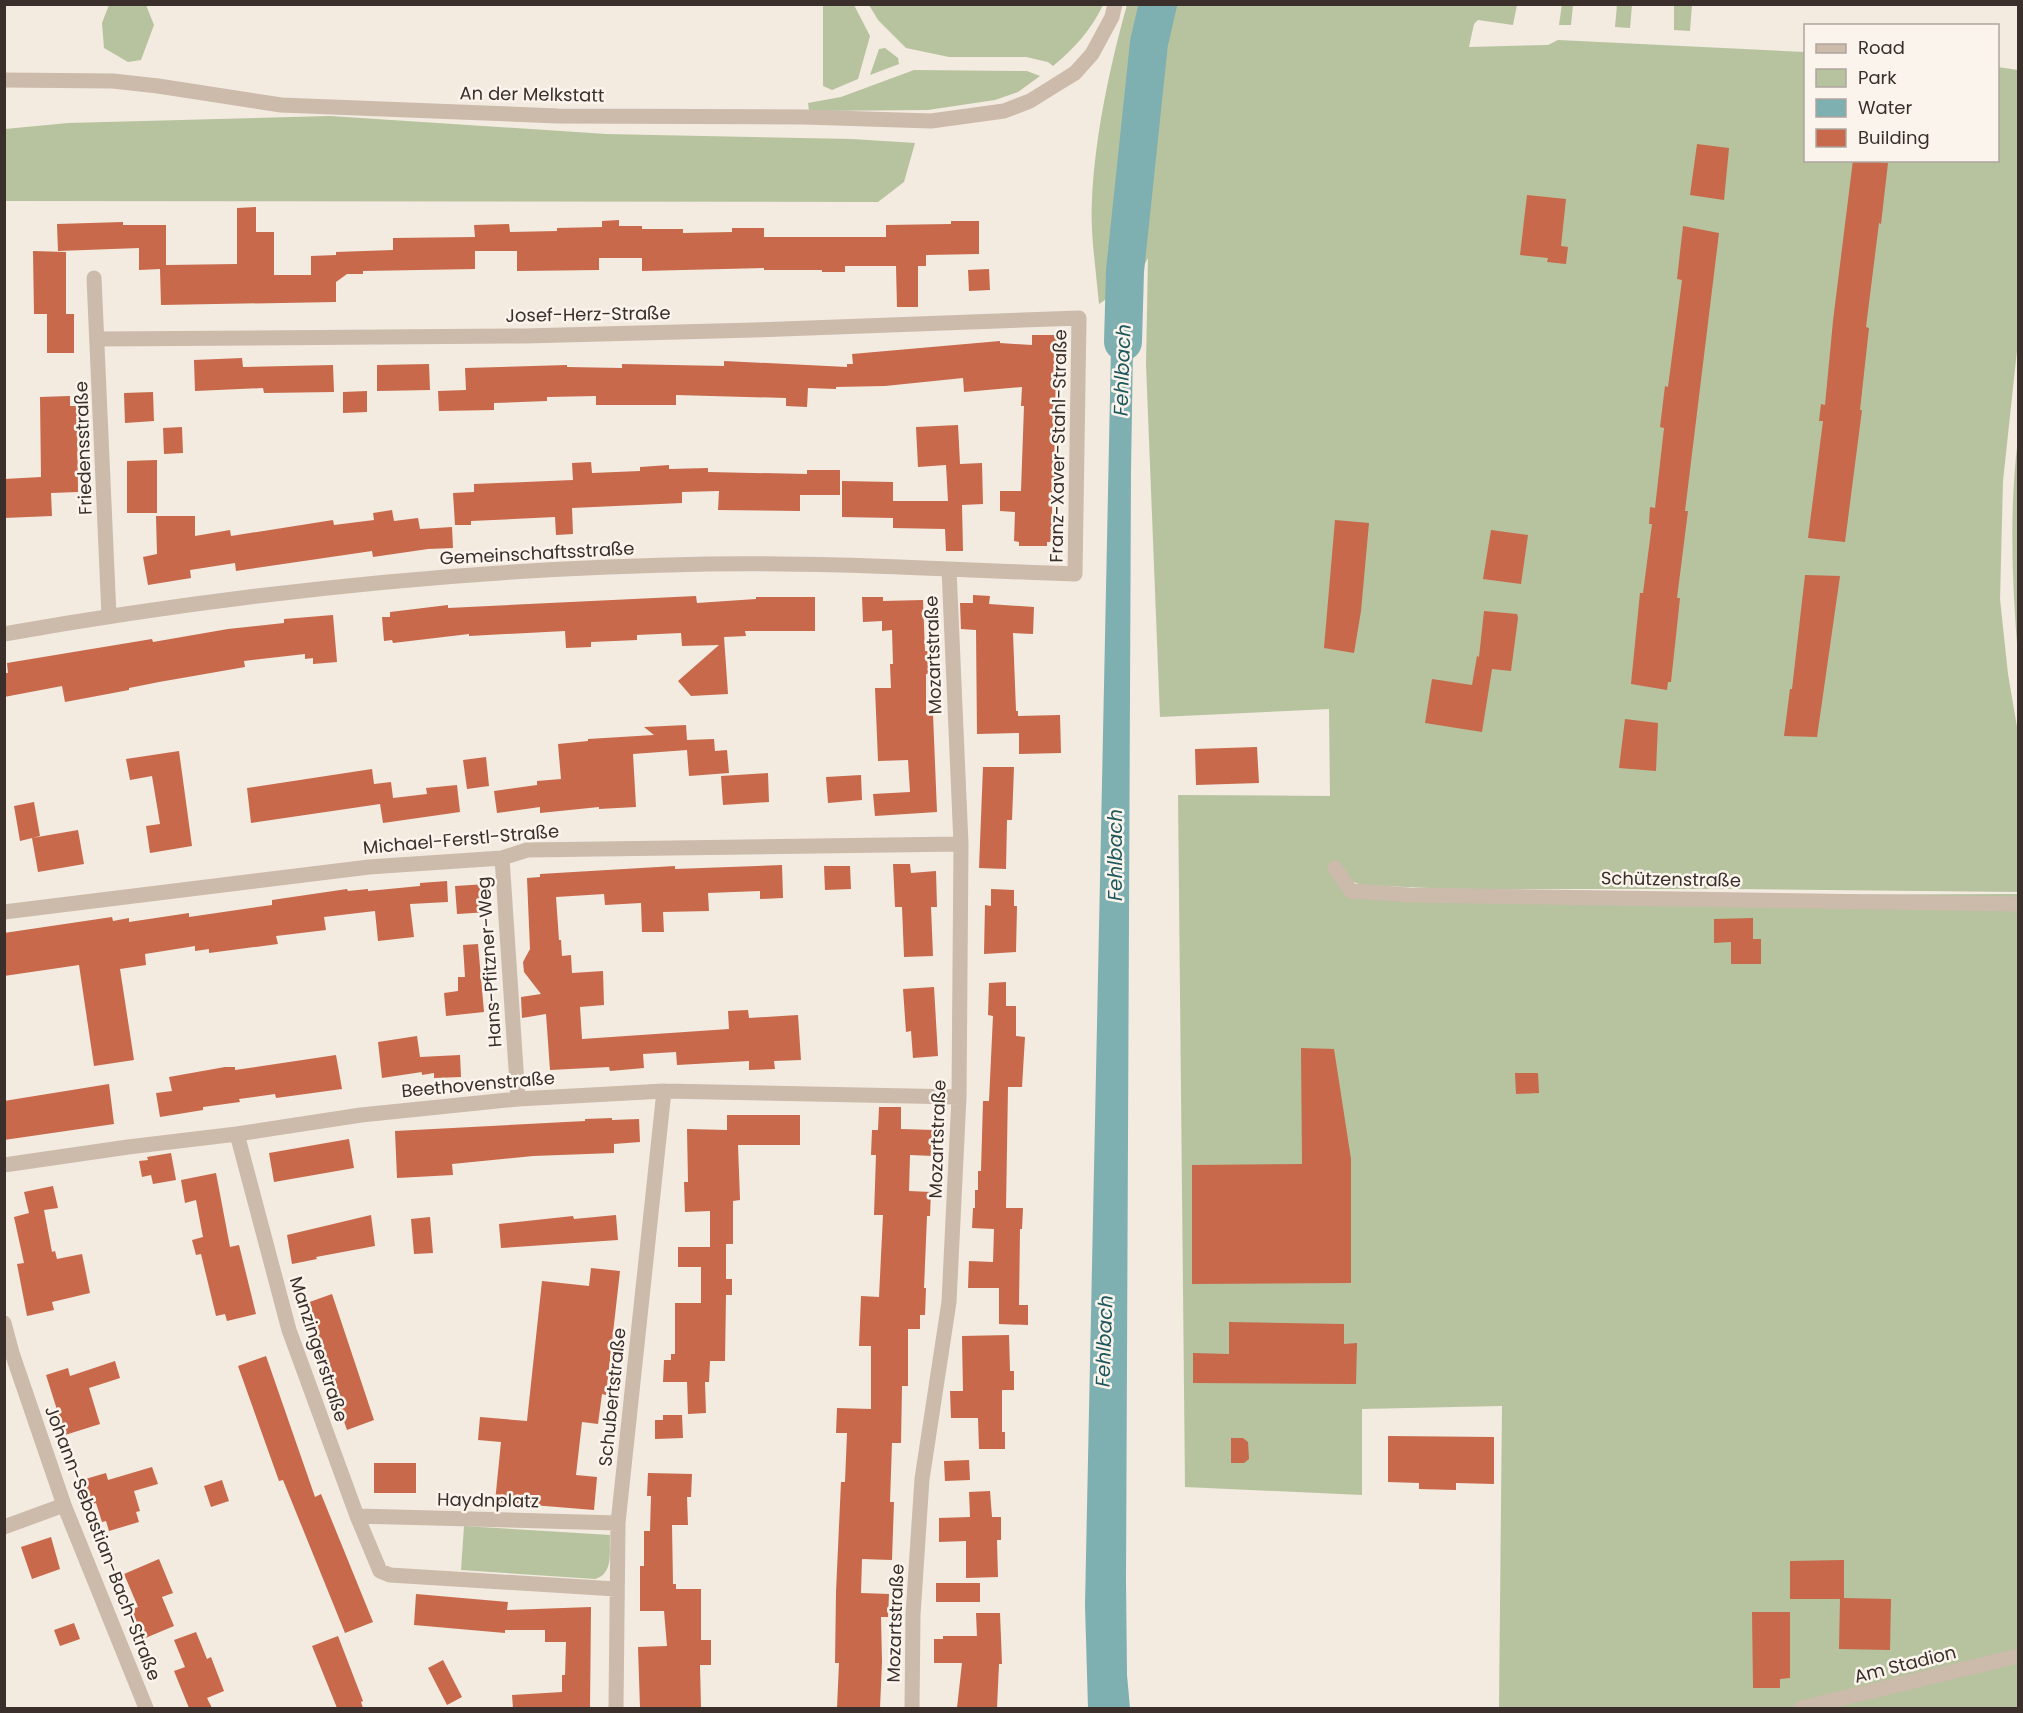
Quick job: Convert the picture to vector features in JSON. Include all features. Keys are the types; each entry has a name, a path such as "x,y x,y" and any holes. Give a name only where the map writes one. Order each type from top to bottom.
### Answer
{"street":[{"name":"An der Melkstatt","path":"4,80 113,81 281,105 558,116 804,117 931,121 1004,111 1030,101 1075,73 1092,54 1112,17 1115,4"},
{"name":"Friedensstraße","path":"94,278 109,616"},
{"name":"Josef-Herz-Straße","path":"98,339 537,335 754,330 1079,318"},
{"name":"Franz-Xaver-Stahl-Straße","path":"1076,574 1079,318"},
{"name":"Gemeinschaftsstraße","path":"4,634 109,616 342,586 468,574 706,564 851,564 1076,574"},
{"name":"Mozartstraße","path":"912,1708 913,1615 921,1491 949,1302 959,1097 961,844 949,569"},
{"name":"Michael-Ferstl-Straße","path":"4,912 369,867 502,858 527,850 961,844"},
{"name":"Hans-Pfitzner-Weg","path":"502,858 518,1099"},
{"name":"Schützenstraße","path":"1335,868 1351,891 1409,896 2019,904"},
{"name":"Beethovenstraße","path":"4,1165 361,1115 518,1099 664,1091 959,1097"},
{"name":"Schubertstraße","path":"616,1708 618,1523 664,1091"},
{"name":"Manzingerstraße","path":"237,1134 289,1330 357,1516 380,1571 390,1575 616,1589"},
{"name":"Johann-Sebastian-Bach-Straße","path":"4,1323 64,1505 146,1708"},
{"path":"4,1527 64,1505"},
{"name":"Haydnplatz","path":"357,1516 618,1523"},
{"name":"Am Stadion","path":"1801,1708 2019,1656"}],"green space":[{"path":"1562,4 1573,5 1571,25 1559,25"},
{"path":"109,5 146,5 154,25 141,60 128,62 104,48 102,23"},
{"path":"823,5 854,5 870,36 858,79 832,90 823,86"},
{"path":"869,5 1103,5 1081,38 1053,66 1048,62 1026,57 949,57 906,48 878,20"},
{"path":"1127,5 1517,5 1513,25 1478,20 1474,24 1469,47 1548,45 1558,40 1804,52 1804,162 1999,162 1999,67 2018,70 2018,341 2003,481 2000,599 2008,674 2018,733 2018,892 1451,889 1361,885 1347,879 1358,896 2018,894 2018,1708 1499,1708 1502,1406 1362,1409 1362,1495 1185,1487 1178,795 1330,796 1329,709 1160,717 1146,364 1148,258 1137,278 1099,304 1092,225 1092,199 1100,126"},
{"path":"1617,5 1632,5 1630,28 1615,27"},
{"path":"1674,5 1692,5 1690,31 1674,30"},
{"path":"885,48 898,58 899,64 870,75 879,49"},
{"path":"914,70 1027,71 1040,76 1018,92 995,100 928,110 809,111 808,103 841,97"},
{"path":"330,116 606,134 852,139 915,143 904,182 878,202 5,201 5,129 68,123"},
{"path":"2018,439 2018,656 2012,547 2013,493"},
{"path":"464,1526 610,1535 608,1567 601,1576 595,1579 461,1570"}],"water":[{"path":"1134,283 1131,471 1126,1581 1127,1675 1130,1708 1088,1708 1085,1605 1112,299"}],"building":[{"path":"1697,144 1729,148 1724,200 1690,195"},
{"path":"1853,162 1888,163 1866,327 1869,328 1860,410 1862,410 1845,542 1808,538 1823,421 1819,421 1821,404 1825,405"},
{"path":"1527,195 1566,199 1561,246 1568,247 1566,264 1547,262 1548,258 1520,255"},
{"path":"256,207 256,232 274,232 274,275 311,275 311,256 336,255 336,252 393,250 393,238 475,237 474,225 509,224 510,232 557,231 557,228 602,227 602,221 619,220 619,226 642,226 642,229 683,229 683,233 732,232 732,228 764,228 764,237 886,237 886,225 979,221 979,254 926,255 926,266 918,266 918,307 897,307 896,266 845,266 845,272 764,270 764,268 642,271 642,258 599,258 599,270 517,271 517,251 475,251 475,269 363,271 363,274 347,274 336,282 336,302 161,305 160,269 139,270 139,248 58,251 57,224 123,222 123,225 166,225 166,265 237,264 237,208"},
{"path":"1683,226 1719,233 1685,511 1688,511 1677,598 1680,598 1671,682 1668,682 1667,690 1631,684 1640,593 1643,593 1652,524 1649,524 1650,507 1655,508 1664,428 1660,427 1665,386 1668,387 1682,280 1677,279"},
{"path":"33,251 66,252 66,314 74,314 74,353 47,353 47,314 34,314"},
{"path":"989,269 990,290 969,291 968,270"},
{"path":"1032,335 1057,335 1057,346 1062,346 1057,478 1052,478 1052,542 1047,542 1047,546 1019,546 1019,542 1014,541 1015,512 1000,511 1000,491 1021,491 1024,406 1021,406 1022,387 964,392 963,378 885,386 808,388 807,407 786,406 786,398 676,395 676,405 596,405 596,396 547,397 547,401 494,403 494,410 439,411 438,391 466,390 465,368 567,365 567,367 622,368 622,364 724,366 724,361 847,367 847,364 853,364 852,354 1000,341 1000,343 1032,345"},
{"path":"242,358 243,367 333,365 334,392 264,393 263,388 195,391 194,360"},
{"path":"429,364 430,390 377,391 377,365"},
{"path":"367,391 367,412 343,413 343,392"},
{"path":"153,392 154,421 125,423 124,393"},
{"path":"70,396 70,406 77,406 78,492 51,493 52,516 4,518 4,479 41,477 40,397"},
{"path":"958,425 960,464 982,463 983,504 962,505 963,551 946,551 945,529 893,528 893,518 842,517 842,481 893,482 893,501 948,501 946,465 918,467 916,427"},
{"path":"182,427 183,453 164,454 163,428"},
{"path":"157,460 157,513 127,513 127,461"},
{"path":"591,462 592,473 640,471 640,467 669,465 669,469 708,468 708,472 807,474 807,470 840,470 840,495 800,495 800,511 718,510 719,491 682,492 682,503 572,508 573,534 556,535 555,517 471,521 471,525 455,525 453,493 474,492 474,484 573,480 572,463"},
{"path":"392,510 394,521 418,518 420,529 452,527 453,548 428,549 373,557 372,551 236,571 235,563 190,570 191,578 148,585 143,557 157,554 156,516 195,516 195,536 230,530 231,536 333,520 334,525 374,520 373,513"},
{"path":"1335,520 1369,523 1361,611 1354,653 1324,648"},
{"path":"1491,530 1528,535 1521,584 1483,579"},
{"path":"1805,575 1840,576 1817,737 1784,736 1790,689 1792,689"},
{"path":"973,595 990,596 989,604 1034,607 1033,634 1013,633 1016,711 1018,711 1018,716 1060,715 1061,753 1019,754 1019,733 977,734 976,630 961,629 960,603 973,603"},
{"path":"696,596 697,603 756,599 756,597 815,597 815,631 745,631 746,636 724,637 728,694 691,696 678,681 719,645 682,646 681,633 637,635 637,640 591,642 591,647 566,648 565,631 469,636 469,634 393,643 392,640 384,641 382,617 390,617 390,612 448,605 448,608"},
{"path":"862,597 883,597 883,601 923,600 925,651 928,651 926,714 933,714 937,812 875,816 873,794 910,792 908,760 878,761 875,688 891,688 892,630 882,631 882,621 863,622"},
{"path":"1484,611 1517,614 1518,618 1511,671 1492,669 1482,732 1425,723 1432,679 1472,685 1477,656 1479,657"},
{"path":"333,615 337,662 313,664 313,658 305,659 305,654 244,661 245,667 65,702 62,686 4,697 4,673 8,673 7,663 152,639 153,642 228,629 284,623 284,619"},
{"path":"1625,719 1658,723 1656,771 1619,768"},
{"path":"686,725 687,740 714,739 715,751 727,750 729,773 689,776 687,750 633,754 636,807 599,809 599,807 540,813 540,807 497,813 494,791 537,785 537,781 561,779 558,744 588,741 588,739 654,735 644,727"},
{"path":"1257,747 1259,783 1196,785 1195,749"},
{"path":"179,751 192,846 150,853 146,826 160,824 152,776 130,780 126,759"},
{"path":"486,757 489,786 467,789 463,760"},
{"path":"983,767 1014,767 1012,820 1007,820 1006,869 979,868"},
{"path":"372,769 374,784 391,782 393,798 427,794 426,788 457,785 460,812 383,823 380,804 251,823 247,788"},
{"path":"768,773 769,802 723,805 721,776"},
{"path":"861,775 862,800 828,803 826,777"},
{"path":"34,802 40,836 20,841 14,806"},
{"path":"78,830 84,864 38,872 32,838"},
{"path":"893,864 910,864 911,873 936,871 937,907 931,907 933,956 904,957 902,907 895,907"},
{"path":"782,865 783,898 760,899 760,891 708,893 709,911 663,912 664,932 642,932 641,903 605,905 604,894 556,897 559,940 561,940 562,956 571,955 572,973 603,971 604,1005 580,1007 582,1039 729,1029 728,1011 748,1010 749,1018 798,1015 801,1060 774,1061 775,1069 749,1070 749,1061 677,1065 676,1052 643,1054 644,1068 610,1071 609,1067 550,1070 546,1014 522,1018 521,997 541,994 524,972 523,962 530,949 527,878 540,877 540,874 675,866 675,869"},
{"path":"824,866 850,866 851,889 825,890"},
{"path":"447,881 448,902 410,904 414,937 378,941 375,911 324,917 326,930 276,936 278,944 209,953 209,949 195,951 195,946 145,954 146,965 120,969 134,1060 94,1066 79,965 4,976 4,933 112,917 113,921 129,918 129,922 189,913 189,917 272,905 272,900 347,889 348,891 368,889 368,891"},
{"path":"487,884 489,912 457,914 455,886"},
{"path":"991,889 1014,890 1014,906 1017,906 1016,952 984,954 985,905 991,906"},
{"path":"1753,918 1753,939 1761,939 1761,964 1731,964 1731,942 1714,943 1714,919"},
{"path":"478,944 484,1012 446,1016 444,993 458,991 458,977 465,977 463,945"},
{"path":"1006,982 1006,1006 1016,1006 1016,1036 1025,1037 1022,1087 1008,1087 1006,1208 1023,1208 1022,1229 1020,1229 1019,1305 1028,1305 1028,1325 999,1324 999,1288 968,1288 969,1261 993,1262 994,1229 972,1228 975,1190 978,1190 978,1171 981,1171 983,1101 989,1101 993,1016 988,1015 989,983"},
{"path":"934,987 938,1056 913,1058 911,1031 906,1032 903,989"},
{"path":"417,1036 420,1057 460,1055 461,1077 434,1078 434,1073 422,1075 422,1072 382,1078 378,1042"},
{"path":"1301,1048 1334,1049 1351,1159 1351,1283 1192,1284 1192,1165 1302,1164"},
{"path":"336,1055 342,1089 276,1098 275,1094 239,1099 240,1102 203,1107 203,1110 160,1117 156,1093 172,1091 169,1077 225,1067 235,1067 235,1070"},
{"path":"1515,1073 1538,1073 1539,1093 1516,1094"},
{"path":"109,1084 114,1124 4,1140 4,1101"},
{"path":"879,1107 901,1107 901,1129 934,1130 934,1156 910,1155 909,1191 931,1192 930,1216 927,1216 925,1315 920,1315 920,1329 908,1329 908,1386 902,1386 901,1443 892,1443 890,1502 894,1502 892,1560 862,1559 861,1593 889,1594 888,1617 881,1617 880,1708 837,1708 839,1663 835,1663 836,1592 841,1482 845,1482 847,1433 836,1433 837,1408 871,1409 871,1346 859,1346 861,1296 879,1297 883,1215 874,1215 876,1155 871,1155 872,1130 878,1130"},
{"path":"727,1115 800,1115 800,1145 738,1145 740,1200 733,1201 733,1244 726,1244 726,1279 732,1279 732,1295 726,1295 725,1361 710,1361 709,1382 705,1382 706,1413 688,1414 687,1382 663,1382 664,1360 671,1360 671,1354 675,1354 675,1303 701,1303 701,1267 678,1267 678,1247 710,1247 710,1211 685,1212 684,1182 688,1182 687,1129 727,1130"},
{"path":"612,1118 612,1120 639,1119 640,1142 614,1144 614,1153 533,1156 452,1164 453,1175 397,1178 395,1131"},
{"path":"349,1139 354,1168 274,1182 269,1153"},
{"path":"171,1153 176,1180 153,1184 151,1175 142,1177 139,1161 148,1160 147,1157"},
{"path":"216,1173 230,1247 239,1245 256,1314 227,1321 225,1314 216,1316 201,1254 196,1255 192,1240 203,1237 196,1200 185,1203 181,1180"},
{"path":"53,1186 58,1208 44,1210 52,1252 55,1251 57,1259 82,1254 90,1293 52,1302 54,1310 27,1316 17,1264 24,1263 14,1217 29,1213 24,1192"},
{"path":"371,1215 375,1246 292,1264 287,1235"},
{"path":"616,1215 618,1240 501,1248 499,1224 573,1216 574,1219"},
{"path":"430,1217 433,1253 414,1254 411,1219"},
{"path":"591,1268 620,1271 606,1395 602,1394 598,1424 582,1422 576,1475 597,1477 594,1510 495,1502 501,1442 478,1440 480,1417 527,1421 542,1281 589,1286"},
{"path":"332,1294 374,1420 347,1430 304,1304"},
{"path":"1229,1322 1344,1324 1344,1344 1357,1343 1356,1384 1193,1383 1193,1353 1229,1354"},
{"path":"1009,1335 1010,1371 1014,1371 1014,1390 1002,1390 1002,1432 1005,1432 1005,1449 979,1449 978,1418 951,1418 950,1391 963,1391 962,1336"},
{"path":"266,1356 315,1497 321,1494 373,1622 345,1633 283,1480 279,1481 238,1366"},
{"path":"115,1361 120,1378 89,1388 100,1424 65,1435 46,1375 68,1368 70,1376"},
{"path":"663,1415 682,1415 683,1438 655,1439 655,1420 663,1420"},
{"path":"1388,1436 1494,1437 1494,1484 1456,1483 1456,1490 1419,1489 1419,1483 1388,1482"},
{"path":"1231,1438 1243,1438 1248,1442 1249,1459 1244,1463 1231,1463"},
{"path":"969,1460 970,1480 945,1481 944,1461"},
{"path":"374,1463 416,1463 416,1493 374,1493"},
{"path":"152,1467 158,1484 134,1491 140,1511 136,1512 139,1522 109,1531 106,1521 102,1522 96,1503 90,1505 82,1480 106,1473 108,1480"},
{"path":"648,1473 692,1474 691,1497 687,1497 688,1525 672,1525 673,1584 676,1584 676,1589 701,1589 701,1640 711,1640 711,1665 700,1665 701,1708 640,1708 638,1647 667,1646 664,1611 640,1611 640,1566 644,1566 644,1531 650,1531 651,1496 647,1496"},
{"path":"222,1480 229,1501 211,1507 204,1486"},
{"path":"990,1491 992,1517 1001,1517 1001,1540 997,1540 998,1577 966,1578 966,1541 939,1542 939,1518 970,1517 969,1492"},
{"path":"51,1537 60,1569 32,1579 21,1547"},
{"path":"159,1559 173,1593 162,1597 174,1626 143,1639 131,1610 138,1607 124,1574"},
{"path":"1844,1560 1844,1598 1891,1599 1890,1650 1839,1649 1840,1599 1790,1599 1790,1561"},
{"path":"936,1583 980,1583 980,1602 936,1602"},
{"path":"416,1594 508,1602 507,1610 591,1607 590,1708 513,1708 512,1695 562,1692 566,1642 545,1642 545,1630 505,1630 505,1633 414,1625"},
{"path":"1752,1612 1790,1612 1790,1678 1780,1679 1780,1688 1753,1688"},
{"path":"976,1613 1000,1613 1002,1664 999,1664 997,1708 957,1708 962,1663 934,1663 934,1639 943,1639 943,1636 977,1636"},
{"path":"74,1623 80,1639 60,1646 54,1630"},
{"path":"196,1632 207,1659 211,1657 224,1691 207,1698 212,1708 189,1708 174,1671 185,1667 174,1640"},
{"path":"338,1636 363,1701 361,1702 363,1708 337,1708 312,1646"},
{"path":"443,1660 462,1697 447,1705 428,1668"}],"waterway":[{"name":"Fehlbach","path":"1123,342 1125,271 1149,43 1158,4"}]}
